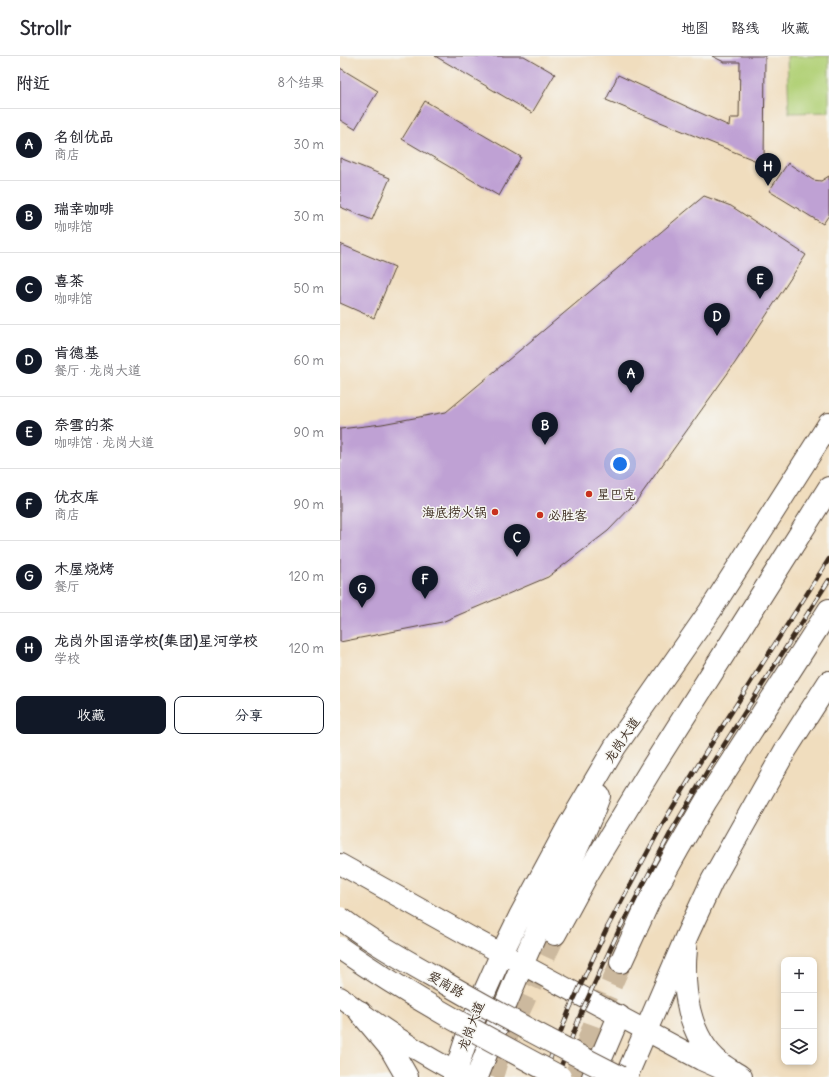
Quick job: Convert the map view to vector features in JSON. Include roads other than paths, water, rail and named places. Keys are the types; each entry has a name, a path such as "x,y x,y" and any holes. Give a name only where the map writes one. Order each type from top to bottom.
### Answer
{"main road":[{"name":"龙岗大道","path":"458,1075 466,1040 482,998 520,916 569,825 615,747 710,612 829,424"},
{"path":"554,934 588,873 644,780 829,488"},
{"path":"621,962 649,900 706,801 829,610"},
{"path":"626,1077 712,881 781,758 829,682"},
{"path":"477,1077 504,1005 522,964 575,854 594,808 615,747"},
{"name":"爱南路","path":"340,918 388,950 485,1006 620,1077"},
{"path":"688,933 684,968 687,996 693,1022 702,1043 719,1062 740,1077"},
{"name":"爱南路","path":"340,948 370,969 432,1007 560,1077"},
{"path":"360,1012 391,1049 407,1077"},
{"path":"593,1077 619,1016"}],"street":[{"path":"340,864 502,954 701,1060 740,1077"},
{"path":"340,997 417,1050 458,1075"}],"tunnel":[{"path":"492,1077 499,1054 555,934"},
{"path":"575,1077 595,1022 621,962"}],"railway":[{"path":"543,1077 570,1008 608,926 662,825 703,757 829,559"},
{"path":"557,1077 581,1013 619,930 671,832 708,770 829,580"}],"place":[{"name":"龙岗外国语学校(集团)星河学校","path":"768,186"},
{"name":"奈雪的茶","path":"760,299"},
{"name":"肯德基","path":"717,336"},
{"name":"名创优品","path":"631,393"},
{"name":"瑞幸咖啡","path":"545,445"},
{"name":"星巴克","path":"589,494"},
{"name":"海底捞火锅","path":"495,512"},
{"name":"必胜客","path":"540,515"},
{"name":"喜茶","path":"517,557"},
{"name":"优衣库","path":"425,599"},
{"name":"木屋烧烤","path":"362,608"}]}
